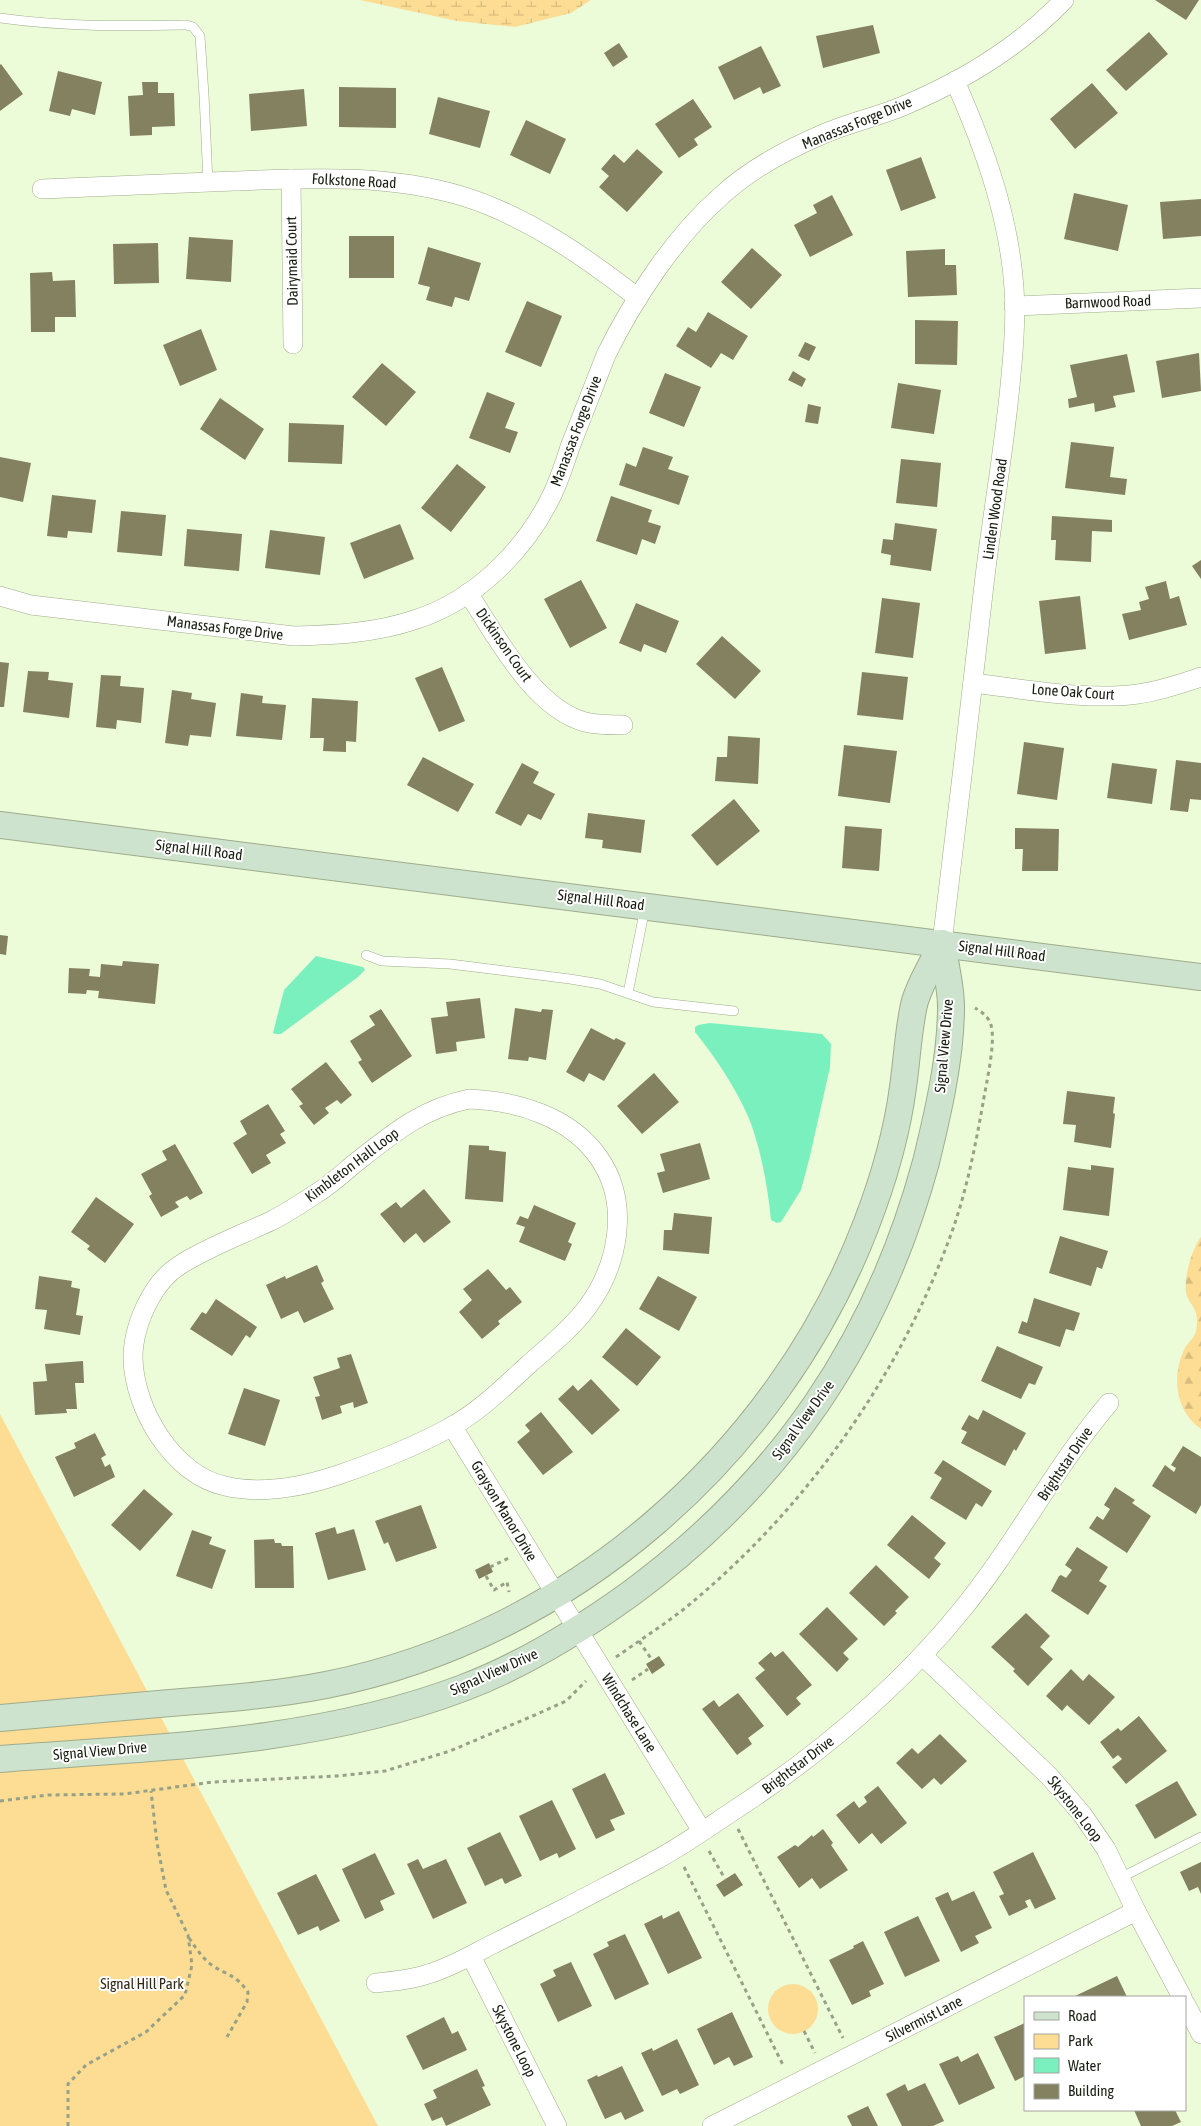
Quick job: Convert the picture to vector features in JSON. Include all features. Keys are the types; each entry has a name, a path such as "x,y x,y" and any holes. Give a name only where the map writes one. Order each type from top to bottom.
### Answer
{"main road":[{"name":"Signal Hill Road","path":"0,825 942,943 1201,978"},
{"name":"Signal View Drive","path":"0,1718 263,1696 328,1684 393,1668 429,1656 509,1620 556,1595 598,1567 649,1528 697,1485 746,1429 780,1385 809,1341 836,1291 865,1227 882,1176 903,1090 914,1002 942,943"},
{"name":"Signal View Drive","path":"0,1760 260,1738 331,1727 388,1712 465,1687 542,1651 577,1630 662,1571 706,1533 744,1496 787,1446 826,1393 880,1294 910,1216 936,1123 944,1077 951,1006 942,943"}],"street":[{"name":"Manassas Forge Drive","path":"0,596 31,605 294,636 329,636 381,628 415,620 442,608 468,593 510,558 536,522 553,493 606,355 638,298 683,236 720,196 773,159 822,134 903,106 955,81 1022,39 1064,0"},
{"name":"Linden Wood Road","path":"942,943 984,582 1007,423 1014,344 1012,267 1005,224 991,172 977,131 955,81"},
{"name":"Folkstone Road","path":"42,189 291,179 376,180 411,184 463,197 496,209 545,233 593,263 638,298"},
{"name":"Dairymaid Court","path":"291,179 293,344"},
{"name":"Barnwood Road","path":"1014,306 1201,298"},
{"name":"Dickinson Court","path":"468,593 523,676 546,699 566,714 585,722 624,725"},
{"name":"Lone Oak Court","path":"973,683 1099,697 1138,694 1175,686 1201,677"},
{"name":"Kimbleton Hall Loop","path":"470,1099 491,1100 518,1106 549,1117 572,1129 591,1147 604,1166 615,1194 618,1220 615,1243 610,1266 601,1287 584,1312 491,1399 452,1426 399,1452 314,1483 284,1488 250,1489 223,1486 200,1476 183,1465 167,1447 150,1421 138,1390 135,1374 133,1356 137,1331 148,1302 161,1282 177,1266 275,1219 322,1190 372,1149 419,1116 446,1104 470,1099"},
{"name":"Brightstar Drive","path":"376,1983 403,1981 430,1974 471,1956 674,1849 730,1813 814,1754 870,1707 923,1656 962,1610 1014,1540 1076,1444 1109,1403"},
{"name":"Grayson Manor Drive","path":"452,1426 556,1595"},
{"name":"Windchase Lane","path":"556,1595 700,1833"},
{"name":"Skystone Loop","path":"923,1656 1049,1776 1082,1814 1106,1849 1136,1911 1181,1996"},
{"name":"Silvermist Lane","path":"712,2126 1136,1911"},
{"name":"Skystone Loop","path":"471,1956 557,2126"},
{"path":"1186,2005 1201,2034"}],"lane":[{"path":"0,18 80,26 186,25 193,27 200,36 208,182"},
{"path":"628,993 646,906"},
{"path":"366,954 382,961 450,964 570,979 600,984 653,1002 734,1010"},
{"path":"1120,1878 1201,1837"}],"path":[{"path":"486,1576 494,1590 507,1582 509,1598 502,1608 509,1620"},
{"path":"639,1641 652,1660"},
{"path":"151,1791 157,1843 166,1890 198,1952 213,1966 229,1973 241,1982 248,1992 247,2002 227,2037"},
{"path":"730,1813 852,2056"},
{"path":"700,1833 726,1879"},
{"path":"674,1849 793,2085"},
{"path":"68,2126 68,2084 86,2065 146,2032 185,1995 192,1965 188,1935"}],"green space":[{"path":"360,0 591,0 571,13 515,27 457,21"},
{"path":"1201,1237 1201,1429 1193,1422 1181,1404 1177,1382 1180,1360 1196,1329 1197,1319 1194,1308 1187,1296 1186,1282 1191,1257"},
{"name":"Signal Hill Park","path":"0,1414 378,2126 0,2126"},
{"path":"793,1984 802,1986 813,1995 818,2009 816,2018 807,2029 793,2034 784,2032 773,2023 768,2009 770,2000 779,1989"}],"water":[{"path":"316,956 363,967 365,970 281,1034 273,1033 284,990"},
{"path":"710,1023 822,1034 831,1044 830,1067 801,1190 781,1222 777,1223 771,1220 763,1166 756,1138 747,1114 724,1072 695,1032 695,1027 698,1025"}],"building":[{"path":"1155,0 1199,0 1186,20"},
{"path":"873,25 880,53 823,68 816,36"},
{"path":"1149,32 1168,54 1126,91 1106,70"},
{"path":"619,43 628,57 613,67 604,53"},
{"path":"761,46 781,86 763,94 760,87 734,100 718,67"},
{"path":"0,65 23,94 0,111"},
{"path":"58,71 102,82 95,115 72,109 70,116 49,111"},
{"path":"142,82 158,82 158,93 174,93 175,126 152,127 152,135 130,136 128,96 143,95"},
{"path":"1092,83 1118,113 1075,149 1050,119"},
{"path":"339,87 396,88 396,128 339,127"},
{"path":"304,89 307,126 251,131 249,94"},
{"path":"438,97 490,111 480,148 429,134"},
{"path":"693,99 712,127 694,139 698,145 679,158 655,124"},
{"path":"526,120 566,139 550,174 510,155"},
{"path":"637,149 663,172 627,212 599,187 609,176 601,169 614,154 624,163"},
{"path":"921,157 936,198 901,211 886,170"},
{"path":"1074,193 1128,205 1118,251 1064,239"},
{"path":"832,195 853,235 810,257 794,225 817,213 813,205"},
{"path":"1201,199 1201,236 1163,239 1160,202"},
{"path":"349,236 394,236 394,278 349,278"},
{"path":"189,237 233,240 231,282 186,279"},
{"path":"158,243 159,283 114,284 113,244"},
{"path":"428,247 481,263 469,301 455,297 452,307 426,300 430,287 418,284"},
{"path":"752,248 782,275 751,309 721,282"},
{"path":"945,249 945,265 956,265 957,295 908,297 906,251"},
{"path":"52,272 53,281 75,280 76,317 55,317 55,332 31,332 30,273"},
{"path":"527,301 562,316 541,367 505,352"},
{"path":"708,312 748,336 733,360 721,353 711,368 676,346 688,327 696,332"},
{"path":"915,320 958,321 957,365 915,364"},
{"path":"201,329 217,370 180,386 163,345"},
{"path":"805,342 816,347 809,361 798,356"},
{"path":"1199,353 1201,391 1162,398 1156,361"},
{"path":"1127,354 1135,392 1113,396 1116,407 1095,412 1094,403 1069,408 1068,399 1077,397 1070,365"},
{"path":"382,363 416,392 386,426 352,397"},
{"path":"793,371 806,379 802,387 788,380"},
{"path":"665,373 701,387 684,427 649,413"},
{"path":"898,383 941,390 934,434 891,428"},
{"path":"487,392 515,403 505,428 518,432 510,453 469,438"},
{"path":"220,398 264,429 245,460 200,429"},
{"path":"808,404 821,407 818,424 805,422"},
{"path":"289,423 344,425 342,464 288,462"},
{"path":"1071,442 1114,447 1110,477 1127,479 1125,495 1065,488"},
{"path":"643,447 673,457 668,469 689,476 679,505 619,485 626,463 636,467"},
{"path":"0,457 31,463 23,502 0,497"},
{"path":"901,459 941,463 937,507 896,503"},
{"path":"457,464 486,487 451,532 421,508"},
{"path":"52,495 96,500 92,533 68,531 67,538 47,536"},
{"path":"611,496 652,510 648,522 661,526 655,544 642,539 637,555 596,541"},
{"path":"121,511 166,515 162,556 117,552"},
{"path":"1052,516 1112,520 1112,532 1092,531 1091,562 1055,560 1056,540 1051,540"},
{"path":"895,523 937,529 931,571 890,565 891,555 881,553 883,539 893,540"},
{"path":"400,524 414,559 364,579 350,543"},
{"path":"187,529 242,534 239,571 184,566"},
{"path":"270,530 325,537 320,575 265,568"},
{"path":"1201,560 1201,579 1192,566"},
{"path":"581,580 607,628 570,648 544,599"},
{"path":"1166,581 1170,599 1179,596 1187,625 1129,640 1122,614 1141,610 1139,602 1149,599 1145,587"},
{"path":"1080,596 1086,649 1045,654 1039,601"},
{"path":"882,598 920,603 913,658 875,653"},
{"path":"636,603 679,621 666,653 644,644 641,652 619,643"},
{"path":"722,636 761,671 735,699 696,664"},
{"path":"0,662 9,663 4,707 0,707"},
{"path":"442,667 465,721 439,732 415,678"},
{"path":"28,671 49,672 48,680 73,683 69,718 23,712"},
{"path":"862,672 908,677 903,720 857,715"},
{"path":"101,675 121,676 120,686 144,688 141,723 117,720 116,729 96,727"},
{"path":"172,690 192,693 191,699 216,703 211,737 190,735 188,746 165,743"},
{"path":"241,693 263,696 262,703 286,705 282,740 236,736"},
{"path":"312,698 358,701 356,742 346,741 346,752 323,751 324,738 310,738"},
{"path":"728,736 760,738 758,784 715,781 717,757 727,757"},
{"path":"1024,742 1064,748 1057,800 1017,794"},
{"path":"844,745 897,751 890,803 838,796"},
{"path":"423,757 474,784 458,812 407,785"},
{"path":"1176,760 1201,763 1201,800 1190,799 1188,812 1170,810"},
{"path":"522,763 539,772 533,783 555,794 541,820 528,814 521,826 495,813"},
{"path":"1112,763 1157,769 1152,804 1107,798"},
{"path":"734,799 760,831 717,866 691,835"},
{"path":"588,813 645,820 641,853 602,848 603,840 585,838"},
{"path":"845,826 882,829 879,871 842,868"},
{"path":"1015,828 1059,829 1058,871 1022,871 1023,849 1015,849"},
{"path":"0,935 8,936 6,955 0,954"},
{"path":"123,961 159,964 155,1004 98,998 99,991 87,990 86,994 68,993 69,968 90,969 89,976 100,977 101,964 122,966"},
{"path":"480,998 485,1038 456,1042 457,1051 436,1054 431,1018 448,1016 446,1002"},
{"path":"515,1008 541,1012 542,1009 553,1010 546,1060 529,1057 528,1061 508,1059"},
{"path":"381,1009 412,1056 372,1083 358,1062 362,1060 350,1041 375,1025 369,1016"},
{"path":"591,1028 614,1040 616,1038 626,1043 604,1081 589,1073 584,1082 566,1072"},
{"path":"326,1062 352,1095 341,1104 337,1100 325,1108 329,1113 314,1125 299,1106 303,1104 291,1089"},
{"path":"654,1073 679,1102 642,1134 617,1106"},
{"path":"1067,1091 1115,1097 1111,1148 1074,1142 1076,1125 1063,1124"},
{"path":"268,1104 285,1131 280,1134 286,1143 266,1155 271,1163 252,1174 233,1143 247,1134 240,1121"},
{"path":"700,1143 710,1179 663,1193 657,1173 665,1171 660,1154"},
{"path":"175,1144 203,1193 190,1200 187,1196 175,1202 179,1207 161,1217 149,1196 152,1194 141,1174 167,1160 162,1151"},
{"path":"469,1145 489,1146 489,1150 506,1152 503,1202 465,1199"},
{"path":"1091,1165 1114,1168 1109,1216 1063,1210 1068,1167 1091,1170"},
{"path":"424,1189 451,1222 424,1243 416,1233 404,1243 380,1214 396,1202 401,1208"},
{"path":"96,1197 134,1224 105,1263 87,1249 90,1246 71,1232"},
{"path":"534,1205 576,1223 568,1242 572,1244 565,1261 519,1242 525,1227 516,1224 520,1216 528,1219"},
{"path":"674,1213 712,1217 709,1254 663,1250 664,1230 672,1230"},
{"path":"1060,1236 1108,1251 1102,1269 1097,1267 1091,1286 1049,1273"},
{"path":"317,1265 324,1281 321,1283 334,1309 304,1323 298,1311 281,1319 266,1285 285,1276 286,1279"},
{"path":"488,1269 506,1290 510,1287 522,1302 498,1321 500,1324 482,1339 459,1312 472,1300 463,1289"},
{"path":"39,1276 72,1281 71,1287 80,1289 76,1315 83,1316 80,1335 44,1329 47,1310 35,1309"},
{"path":"658,1276 697,1297 679,1331 639,1309"},
{"path":"1034,1298 1080,1313 1074,1331 1066,1329 1060,1347 1018,1333 1022,1321 1027,1323"},
{"path":"216,1299 257,1327 250,1338 246,1335 232,1356 190,1329 202,1312 206,1314"},
{"path":"626,1328 661,1357 637,1386 602,1357"},
{"path":"997,1346 1043,1367 1035,1385 1029,1383 1021,1399 981,1381"},
{"path":"351,1354 368,1403 354,1408 353,1402 340,1406 342,1413 322,1420 315,1397 320,1396 313,1377 340,1368 337,1358"},
{"path":"83,1361 84,1383 75,1383 77,1409 66,1409 67,1413 35,1415 33,1382 47,1381 45,1364"},
{"path":"591,1379 620,1410 592,1435 558,1399 573,1385 578,1391"},
{"path":"244,1388 280,1400 265,1446 228,1434"},
{"path":"983,1410 1026,1433 1016,1451 1014,1449 1005,1466 961,1443 967,1432 961,1429 969,1415 978,1420"},
{"path":"541,1412 573,1452 543,1475 517,1442 530,1431 525,1425"},
{"path":"95,1433 106,1455 101,1458 105,1467 110,1464 115,1477 74,1497 55,1457 76,1448 74,1443"},
{"path":"1183,1446 1201,1457 1201,1505 1196,1514 1152,1486 1165,1465 1174,1472 1176,1468 1171,1465"},
{"path":"943,1460 992,1491 982,1507 976,1503 966,1520 930,1498 942,1478 934,1473"},
{"path":"1115,1487 1135,1500 1132,1503 1151,1516 1127,1553 1089,1528 1097,1516 1103,1520 1110,1509 1104,1505"},
{"path":"144,1489 173,1514 140,1551 111,1525"},
{"path":"421,1505 437,1548 396,1562 388,1542 384,1544 375,1521"},
{"path":"912,1515 946,1543 934,1558 941,1564 929,1579 887,1545"},
{"path":"335,1527 337,1534 354,1529 366,1570 328,1580 315,1533"},
{"path":"192,1530 212,1537 209,1544 226,1550 212,1589 176,1576"},
{"path":"274,1539 275,1543 281,1543 282,1546 293,1546 294,1588 255,1588 254,1540"},
{"path":"1077,1547 1108,1567 1099,1581 1107,1586 1088,1615 1051,1591 1059,1576 1061,1575 1066,1578 1072,1570 1065,1565"},
{"path":"489,1563 493,1572 479,1579 475,1570"},
{"path":"876,1565 909,1597 884,1626 849,1593"},
{"path":"827,1607 858,1639 843,1653 849,1659 837,1672 799,1634"},
{"path":"1026,1613 1050,1636 1040,1647 1053,1659 1028,1686 1013,1671 1015,1669 991,1647"},
{"path":"783,1651 812,1685 796,1698 801,1704 787,1716 755,1678 765,1670 758,1663 771,1652 775,1657"},
{"path":"659,1656 665,1665 652,1674 646,1664"},
{"path":"1071,1669 1083,1681 1089,1674 1115,1697 1089,1725 1067,1705 1062,1711 1046,1696"},
{"path":"738,1693 764,1726 748,1738 752,1744 737,1755 702,1709 714,1700 719,1707"},
{"path":"1139,1716 1167,1751 1126,1784 1112,1767 1122,1759 1118,1755 1113,1759 1100,1742 1118,1728 1121,1731"},
{"path":"940,1734 967,1761 941,1785 934,1778 922,1789 896,1763 912,1748 918,1754"},
{"path":"605,1773 625,1814 610,1820 615,1830 596,1839 572,1789"},
{"path":"1177,1781 1197,1815 1155,1839 1135,1805"},
{"path":"878,1786 907,1823 881,1844 872,1833 859,1844 836,1815 854,1801 859,1808 867,1802 864,1797"},
{"path":"552,1800 576,1849 559,1858 557,1853 540,1861 519,1816"},
{"path":"823,1829 848,1870 820,1889 812,1878 799,1888 777,1857 795,1845 798,1847 812,1835 813,1837"},
{"path":"500,1832 522,1876 505,1884 502,1878 485,1886 467,1848"},
{"path":"1033,1852 1056,1899 1035,1909 1030,1899 1025,1901 1028,1907 1009,1916 999,1896 1004,1894 993,1872"},
{"path":"375,1853 395,1894 380,1901 384,1910 365,1919 342,1869"},
{"path":"418,1859 423,1869 446,1859 467,1903 433,1919 407,1864"},
{"path":"1201,1862 1201,1894 1198,1887 1189,1891 1180,1872"},
{"path":"735,1873 743,1885 724,1897 716,1885"},
{"path":"316,1874 340,1921 320,1931 318,1926 298,1935 277,1893"},
{"path":"974,1891 992,1928 975,1936 979,1943 961,1952 935,1898 948,1892 952,1901"},
{"path":"679,1911 702,1958 668,1974 644,1924 662,1915 663,1919"},
{"path":"918,1916 940,1961 905,1977 884,1932"},
{"path":"625,1934 649,1984 615,2000 593,1954 609,1946 607,1942"},
{"path":"863,1941 884,1984 869,1991 871,1996 852,2005 829,1960 854,1948 853,1946"},
{"path":"571,1962 592,2006 558,2022 540,1984 556,1976 553,1970"},
{"path":"1117,1976 1127,1996 1075,1996"},
{"path":"732,2012 753,2057 734,2066 729,2057 714,2065 697,2029"},
{"path":"444,2017 452,2034 458,2031 467,2050 423,2070 406,2036"},
{"path":"1024,2023 1024,2076 1015,2081 994,2037"},
{"path":"677,2039 699,2085 680,2094 677,2089 662,2096 641,2053 652,2048 653,2051"},
{"path":"978,2053 995,2088 959,2105 939,2064 958,2056 961,2062"},
{"path":"622,2066 644,2111 625,2120 621,2112 605,2119 587,2080"},
{"path":"477,2069 485,2086 482,2087 491,2105 446,2126 442,2117 432,2121 424,2104 437,2098 433,2090"},
{"path":"925,2083 944,2121 933,2126 902,2126 886,2094 905,2084 908,2091"},
{"path":"868,2106 878,2126 852,2126 847,2116"},
{"path":"1134,2111 1176,2111 1181,2122 1172,2126 1141,2126"}]}
